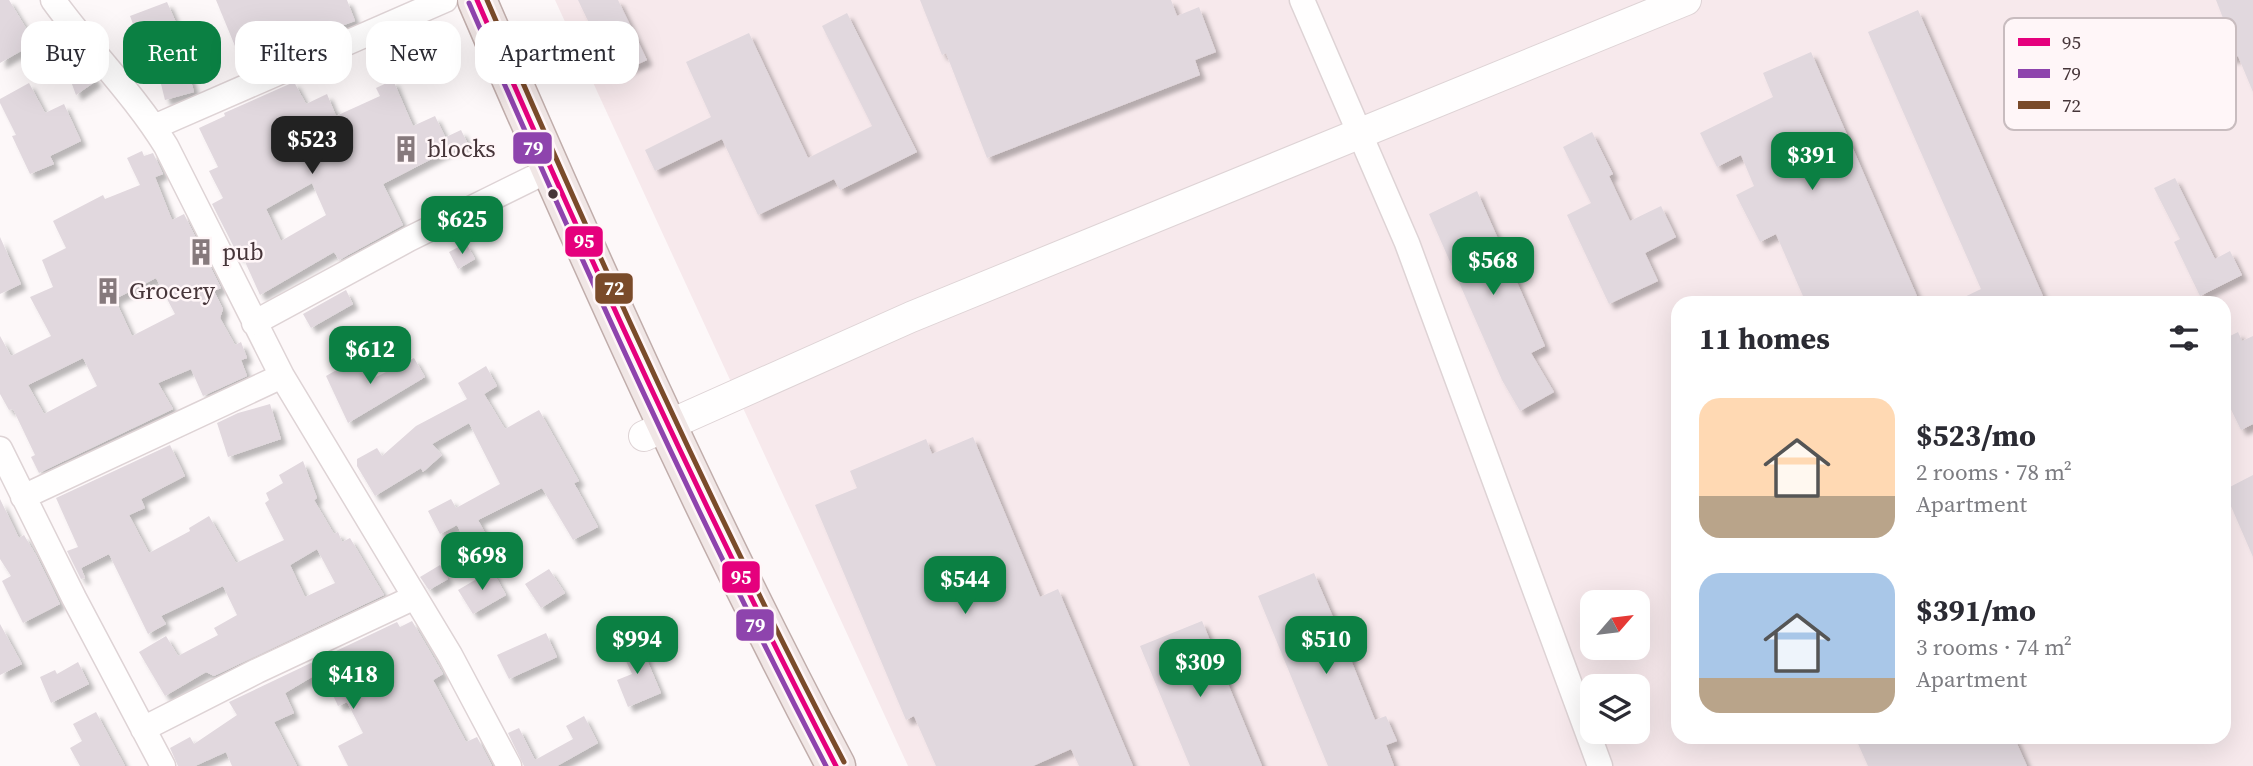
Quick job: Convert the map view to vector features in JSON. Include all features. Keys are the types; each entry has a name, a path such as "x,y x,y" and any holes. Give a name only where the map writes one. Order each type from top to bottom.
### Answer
{"main road":[{"path":"451,0 539,174 768,695 807,766"},
{"path":"477,0 539,174"},
{"path":"654,431 742,586 836,766"}],"street":[{"path":"53,0 78,35 154,127 282,376 482,711 509,766"},
{"path":"154,127 445,0"},
{"path":"1302,0 1359,132 1467,400 1516,545 1600,766"},
{"path":"654,431 899,322 1686,0"},
{"path":"254,323 409,239 539,174"},
{"path":"23,497 282,376"},
{"path":"0,449 163,766"},
{"path":"143,729 264,667 415,597"}],"shaded area":[{"path":"555,0 2253,0 2253,766 908,766 594,84 639,84 639,21 565,21"}],"building":[{"path":"0,0 9,0 22,21 21,51 0,63"},
{"path":"216,0 347,0 355,21 235,21 235,46"},
{"path":"578,0 618,0 628,21 588,21"},
{"path":"920,0 1171,0 1177,16 1199,7 1216,52 1195,60 1200,75 987,158 946,53 942,55"},
{"path":"2216,0 2253,0 2253,92 2238,56 2236,57 2236,18 2223,18"},
{"path":"167,2 175,21 132,21 130,16"},
{"path":"1918,10 2043,296 1966,296 1981,289 1868,32"},
{"path":"847,13 917,152 840,190 834,179 758,215 722,139 655,171 645,150 711,117 686,62 749,33 808,158 872,126 822,26"},
{"path":"639,43 647,60 639,64"},
{"path":"1811,52 1917,296 1803,296 1776,234 1760,242 1736,195 1754,186 1741,155 1717,167 1700,133 1773,97 1763,73"},
{"path":"30,84 45,113 64,104 81,141 50,156 54,164 30,174 12,136 16,135 0,99"},
{"path":"72,84 92,84 76,95"},
{"path":"161,84 192,84 194,92 165,100"},
{"path":"289,84 295,84 306,104 327,94 336,116 380,96 376,88 384,84 395,84 413,126 435,116 451,149 383,184 403,225 339,260 334,252 260,295 242,255 239,257 212,204 223,198 209,171 218,167 199,128 225,116 224,113","holes":["312,183 326,215 281,241 266,209"]},
{"path":"461,130 468,144 453,151 446,137"},
{"path":"1592,132 1613,174 1609,176 1630,221 1661,206 1676,237 1645,253 1658,281 1609,304 1567,215 1591,203 1563,147"},
{"path":"142,151 144,156 153,153 163,174 155,177 172,220 184,214 221,288 214,291 223,309 220,318 235,345 241,342 247,358 241,360 247,376 203,396 191,369 158,383 173,409 39,473 31,457 35,455 13,409 9,410 0,394 0,336 11,356 51,336 30,297 53,287 42,260 66,248 53,221 103,195 105,199 140,185 127,158","holes":["156,278 175,314 132,336 115,299","83,358 97,386 44,414 28,385"]},
{"path":"2175,178 2215,259 2230,251 2242,275 2200,296 2174,242 2180,239 2154,188"},
{"path":"1477,191 1545,346 1531,353 1554,392 1520,411 1502,380 1429,214"},
{"path":"0,237 21,284 0,294"},
{"path":"466,243 475,259 458,269 449,252"},
{"path":"346,290 353,304 311,328 303,314"},
{"path":"2238,332 2242,341 2253,336 2253,424 2241,430 2231,409 2231,336"},
{"path":"361,356 372,379 414,358 425,377 348,423 326,376"},
{"path":"486,366 497,386 484,394 505,429 539,410 579,481 574,483 598,527 573,540 542,488 478,520 498,557 477,565 457,525 440,534 428,511 451,499 456,508 500,484 469,423 432,444 442,455 423,472 421,468 375,496 357,466 357,459 377,448 382,456 416,426 467,399 458,383"},
{"path":"270,404 281,439 228,457 217,423 238,413"},
{"path":"973,437 1040,597 1058,589 1133,766 1079,766 1071,749 1033,766 936,766 914,716 906,720 815,505 857,488 850,471 926,439 932,454"},
{"path":"170,445 185,476 141,499 145,508 129,515 149,553 190,531 189,528 209,516 236,563 284,540 265,503 269,500 266,493 283,483 279,475 303,461 317,498 314,500 334,534 338,532 342,542 350,538 384,595 214,676 206,672 165,696 139,652 166,636 178,656 218,635 214,628 237,615 223,586 161,616 166,624 148,634 109,554 81,568 85,578 81,579 67,551 78,547 56,498","holes":["317,549 335,583 305,597 290,565"]},
{"path":"2253,475 2253,557 2231,506 2231,486"},
{"path":"0,499 19,538 24,535 37,557 60,604 23,623 2,581 11,576 0,559"},
{"path":"440,565 448,579 429,590 420,577"},
{"path":"549,569 565,593 541,608 525,584"},
{"path":"492,570 506,595 473,614 458,590"},
{"path":"1314,573 1339,631 1346,628 1356,652 1349,655 1375,720 1386,716 1397,741 1386,745 1394,766 1328,766 1258,596"},
{"path":"412,621 443,674 433,680 466,742 477,737 492,766 348,766 338,746 363,733 347,702 338,706 322,671 285,693 294,713 274,722 297,766 232,766 226,752 195,766 178,766 170,748 190,737 194,744 237,715 229,702 397,622 400,627"},
{"path":"1202,621 1262,766 1190,766 1140,646"},
{"path":"0,624 22,664 0,675"},
{"path":"546,633 557,657 509,679 497,655"},
{"path":"638,639 661,693 628,707 617,680 632,674 620,648"},
{"path":"78,662 89,684 51,703 40,677 55,670 57,674"},
{"path":"96,712 125,766 80,766 70,748 82,741 73,724"},
{"path":"584,716 598,743 557,766 524,766 508,733 519,728 535,760 573,739 566,726"},
{"path":"1858,744 2017,744 2027,766 1868,766"}],"transit line":[{"name":"95","path":"477,0 650,386 741,577 836,766"},
{"name":"72","path":"487,0 658,384 749,574 844,762"},
{"name":"79","path":"469,3 641,388 826,766"}],"place":[{"name":"blocks","path":"406,149"},
{"name":"pub","path":"201,252"},
{"name":"Grocery","path":"108,291"}]}
